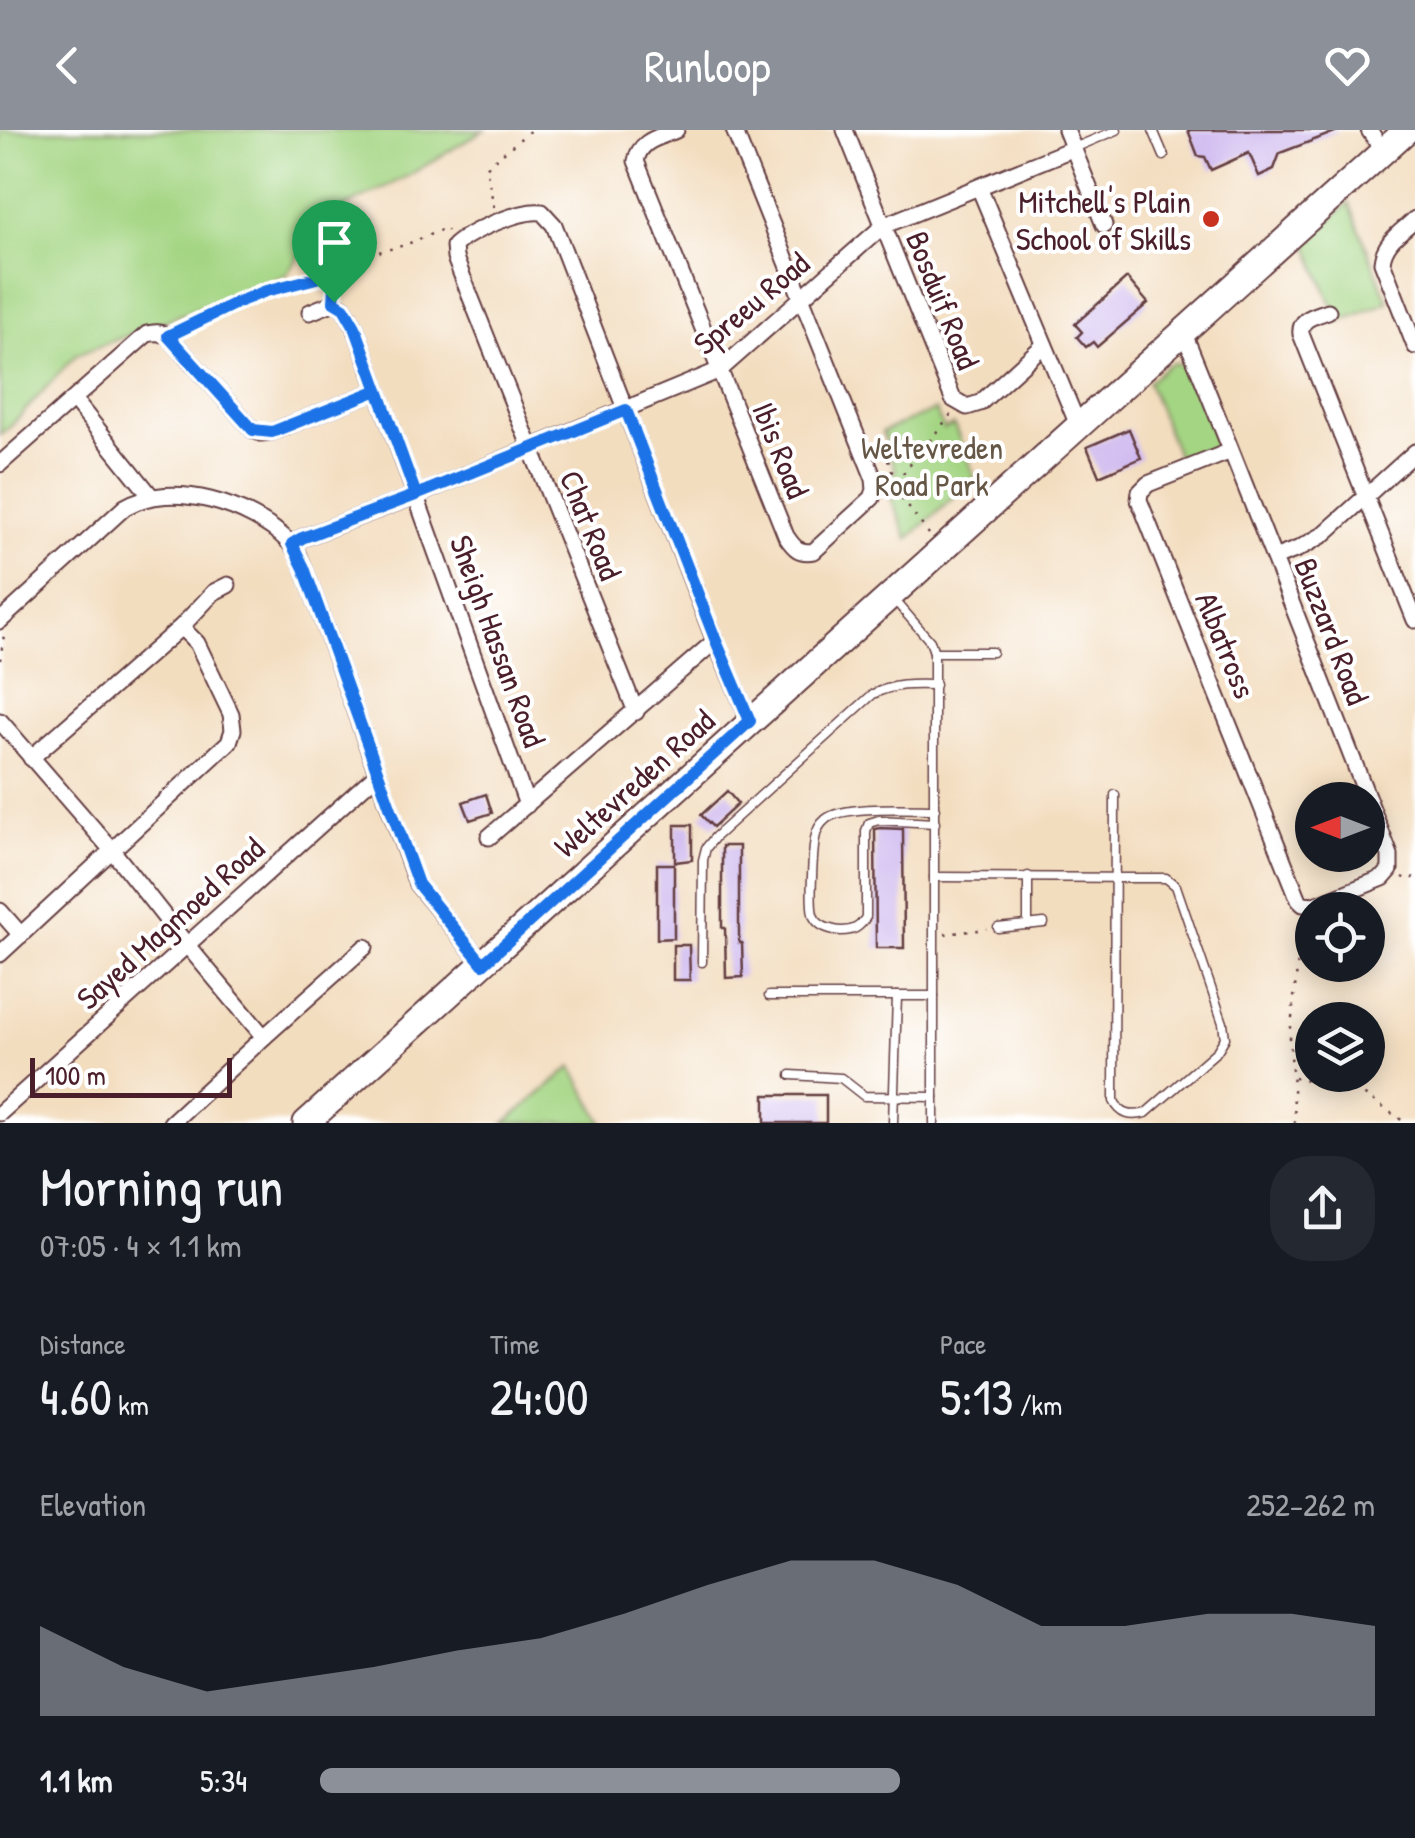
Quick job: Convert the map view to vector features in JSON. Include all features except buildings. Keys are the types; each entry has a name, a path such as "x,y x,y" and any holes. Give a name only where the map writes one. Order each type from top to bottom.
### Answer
{"main road":[{"name":"Weltevreden Road","path":"306,1123 1182,331 1376,140 1406,130"}],"street":[{"name":"Ibis Road","path":"676,130 644,144 636,162 786,536 794,548 806,552 814,550 872,498 875,485 802,298"},
{"path":"734,130 802,298"},
{"path":"845,130 883,226"},
{"path":"1066,130 1104,225"},
{"name":"Spreeu Road","path":"292,544 720,370 883,226 1074,148"},
{"path":"979,187 1078,425"},
{"path":"454,246 463,238 534,210 548,216 554,225 750,721"},
{"path":"1415,219 1383,250 1382,262 1415,346"},
{"name":"Bosduif Road","path":"883,226 949,390 960,405 980,403 1044,345"},
{"name":"Chat Road","path":"454,246 455,258 636,712"},
{"path":"310,312 334,302"},
{"name":"Sheigh Hassan Road","path":"334,302 344,308 355,327 527,805"},
{"path":"1328,311 1304,321 1300,331 1415,620"},
{"name":"Buzzard Road","path":"1182,331 1390,855 1390,870 1383,878 1343,892"},
{"path":"0,464 147,334 160,332 168,336 253,430 261,433 378,390"},
{"path":"74,400 152,496"},
{"name":"Albatross","path":"1232,451 1148,484 1140,492 1140,500 1296,892"},
{"path":"1274,558 1317,539 1415,452"},
{"path":"4,617 125,507 152,496 187,496 261,518 292,544 304,568 418,884 483,964"},
{"path":"32,758 181,627 214,592 228,585"},
{"path":"0,954 229,742 231,714 197,643 181,627"},
{"path":"489,837 716,641"},
{"path":"0,721 111,849 264,1037"},
{"name":"Sayed Magmoed Road","path":"0,1114 377,774"},
{"path":"0,911 21,935"},
{"path":"171,1123 366,948"}],"lane":[{"path":"1153,130 1164,156"},
{"name":"Spreeu Road","path":"1074,148 1112,132"},
{"path":"890,595 930,641 934,652 934,1123"},
{"path":"934,652 992,652"},
{"path":"702,962 703,860 714,837 873,694 889,686 935,685"},
{"path":"934,876 1028,876 1114,877 1166,878 1179,891 1225,1038 1217,1051 1146,1113 1126,1114 1114,1101 1114,877 1115,795"},
{"path":"934,809 852,810 824,820 814,846 814,919 837,931 853,930 866,916 869,822 934,822"},
{"path":"1028,876 1028,925"},
{"path":"998,928 1044,924"},
{"path":"770,996 934,996"},
{"path":"893,1123 897,996"},
{"path":"791,1074 841,1078 862,1096 934,1098"}],"path":[{"path":"499,223 486,167 531,130"},
{"path":"168,336 252,296 336,273 446,228 454,246"},
{"path":"334,302 336,273"},
{"path":"896,482 954,412"},
{"path":"871,454 884,448 899,495 930,536"},
{"path":"0,660 4,617"},
{"path":"934,936 998,928"},
{"path":"1295,1123 1290,1036 1297,982"},
{"path":"1292,1078 1353,1087 1406,1123"}],"green space":[{"path":"0,130 484,130 408,176 327,216 286,275 76,355 0,435"},
{"path":"1349,203 1388,302 1339,322 1306,241"},
{"path":"1176,363 1188,370 1216,439 1207,452 1180,463 1148,382 1169,364"},
{"name":"Weltevreden Road Park","path":"935,410 944,429 954,425 975,478 908,539 883,479 896,471 882,432"},
{"path":"572,1067 603,1123 505,1123"}],"place":[{"name":"Mitchell's Plain School of Skills","path":"1211,219"}],"route":[{"path":"334,302 336,273 266,291 168,336 253,430 261,433 272,432 378,390 416,495 626,410 750,721 483,964 418,884 292,544 416,495 355,327 344,308 334,302"}]}
